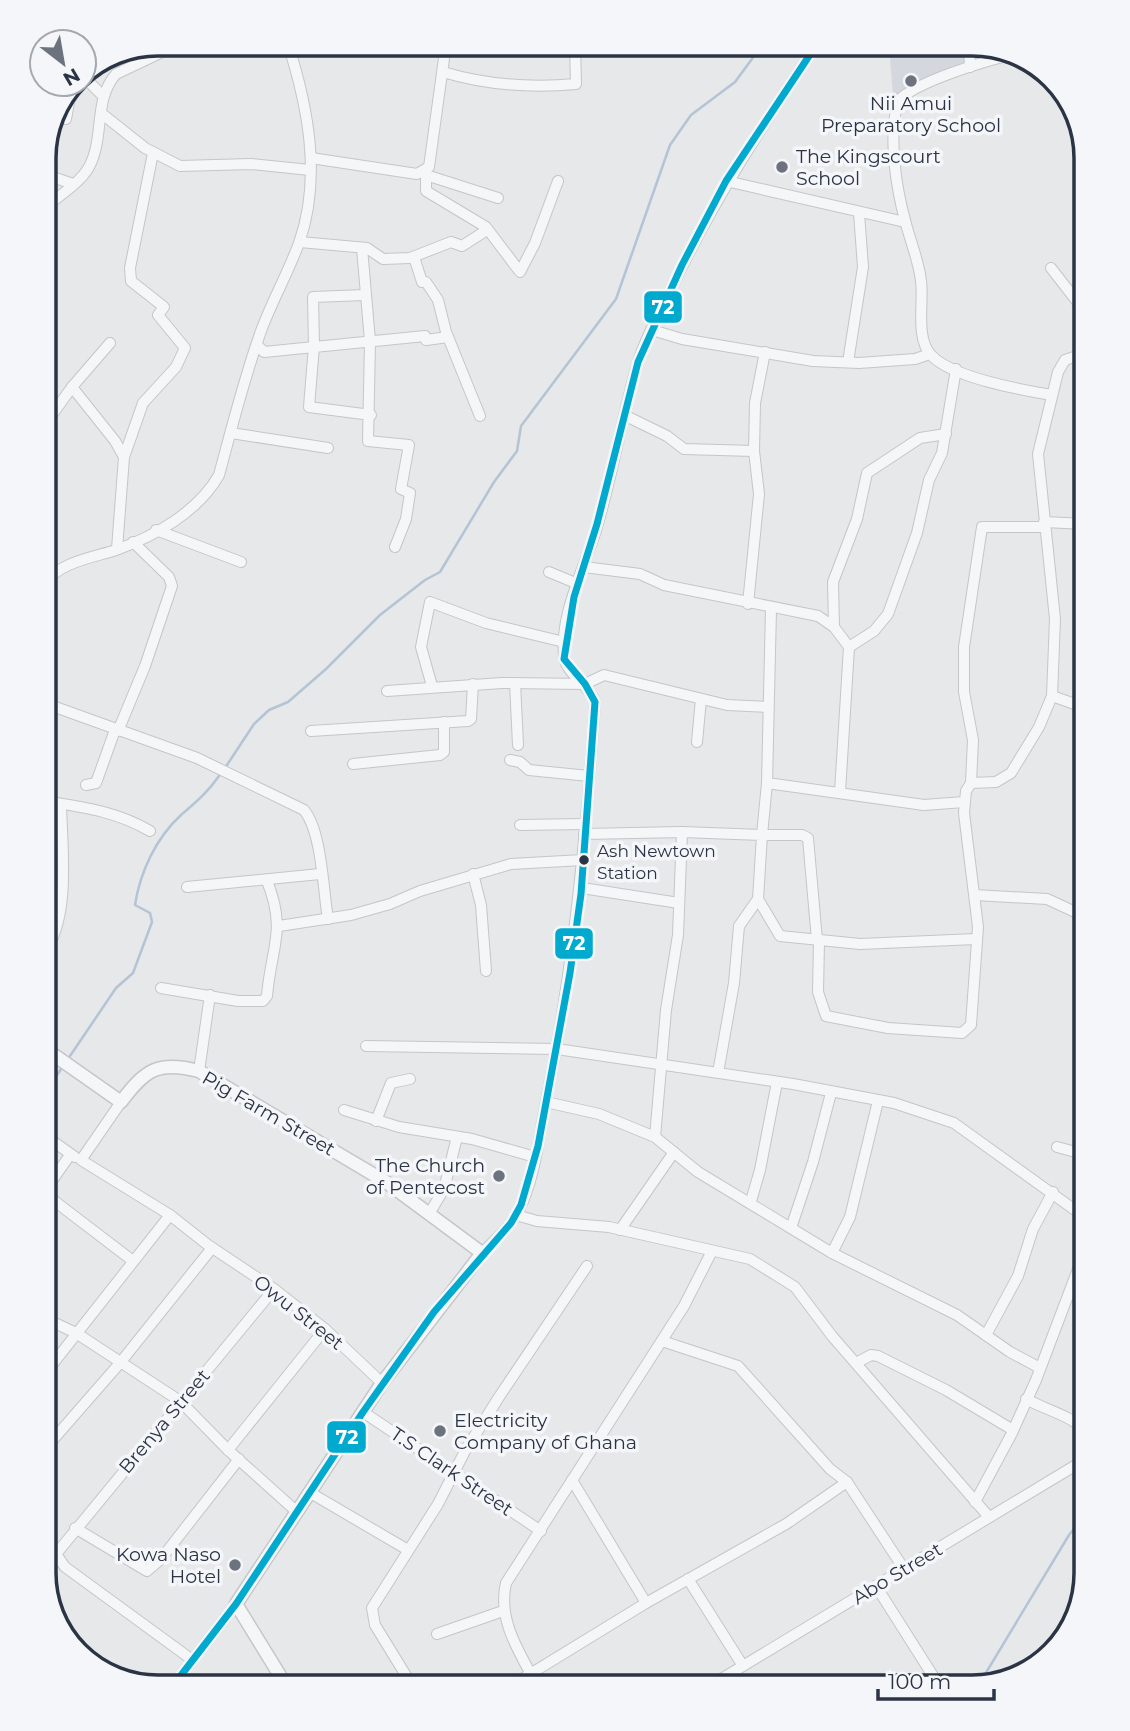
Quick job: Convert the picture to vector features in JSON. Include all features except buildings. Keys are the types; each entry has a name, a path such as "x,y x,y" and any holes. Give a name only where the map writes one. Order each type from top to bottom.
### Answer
{"street":[{"path":"56,571 133,542 192,509 208,494 219,475 257,345 300,242 311,158 308,113 291,56"},
{"path":"445,56 426,173 426,191 487,230 520,272 558,181"},
{"path":"443,72 515,86 576,84 575,56"},
{"path":"180,1675 236,1604 382,1383 434,1312 516,1215 536,1157 557,1049 582,888 584,829 595,702 585,684 564,659 564,642 578,584 626,416 638,362 652,330 726,181 809,56"},
{"path":"970,56 970,67"},
{"path":"56,198 88,170 96,149 103,96 116,74 152,57"},
{"path":"997,59 970,67 911,92 898,102 895,145 899,192 921,279 925,339 930,354 956,369 1018,389 1052,394"},
{"path":"98,91 103,96"},
{"path":"66,119 67,111"},
{"path":"101,113 153,153 188,167 251,164 310,170"},
{"path":"117,549 124,457 143,403 176,367 185,348 158,315 164,307 131,281 130,268 153,153"},
{"path":"311,158 417,174 426,173 498,198"},
{"path":"56,178 73,184"},
{"path":"726,181 905,222"},
{"path":"848,362 863,267 859,213"},
{"path":"300,242 362,248 383,259 414,257 451,242 462,246 487,230"},
{"path":"362,248 370,341 371,415 368,441 409,445 401,489 410,493 406,519 395,547"},
{"path":"414,257 422,282 426,282 438,300 448,337 480,416"},
{"path":"1051,268 1074,298"},
{"path":"365,295 313,297 314,346 309,407 371,415"},
{"path":"652,330 682,339 809,360 848,362 915,359 930,354"},
{"path":"257,345 264,352 425,336 426,340 448,337"},
{"path":"56,409 110,343"},
{"path":"748,604 759,494 754,451 755,404 765,352"},
{"path":"971,783 996,782 1011,773 1039,727 1052,696 1055,619 1038,454 1052,394 1065,360 1074,359"},
{"path":"849,647 874,631 888,614 916,533 929,480 942,453 947,407 956,369"},
{"path":"72,387 122,450 124,457"},
{"path":"626,416 662,433 684,449 754,451"},
{"path":"231,433 328,447"},
{"path":"834,627 833,582 857,519 867,472 920,438 946,434"},
{"path":"520,825 802,835 808,838 818,940 818,992 827,1016 888,1028 962,1033 971,1026 975,1001 976,939 975,895 964,802 971,783 973,740 964,692 964,647 982,527 1074,524"},
{"path":"156,530 241,562"},
{"path":"86,785 96,783 145,666 172,586 169,577 133,542"},
{"path":"584,567 640,574 664,585 771,609 818,616 834,627 849,647 840,792"},
{"path":"549,572 578,584"},
{"path":"432,686 421,647 430,602 494,625 564,642"},
{"path":"718,1073 734,983 739,926 758,899 767,783 771,609"},
{"path":"387,691 473,684 585,684 604,675 727,705 767,707"},
{"path":"515,683 518,745"},
{"path":"311,731 471,719 473,684"},
{"path":"1052,696 1074,702"},
{"path":"697,742 701,699"},
{"path":"56,708 197,758 304,810 311,818 316,834 328,919"},
{"path":"353,764 440,755 444,752 444,722"},
{"path":"510,760 520,762 529,770 589,776"},
{"path":"767,783 923,805 964,802"},
{"path":"56,803 102,810 128,818 150,831"},
{"path":"56,923 62,875 61,804"},
{"path":"655,1138 666,1010 675,968 682,832"},
{"path":"279,926 328,919 390,904 420,891 511,864 583,860"},
{"path":"187,887 320,874"},
{"path":"473,874 482,913 486,971"},
{"path":"161,988 256,1003 267,996 279,926 276,903 267,881"},
{"path":"582,888 679,903"},
{"path":"975,895 1046,899 1074,912"},
{"path":"758,899 780,936 860,944 976,939"},
{"path":"199,1071 210,995"},
{"path":"366,1046 557,1049 661,1067 777,1082 878,1101 954,1123 1074,1209"},
{"path":"56,1056 121,1102"},
{"name":"Pig Farm Street","path":"81,1160 136,1082 158,1068 179,1066 199,1071 332,1148 482,1253"},
{"path":"376,1121 391,1083 410,1079"},
{"path":"751,1201 760,1170 777,1082"},
{"path":"791,1228 811,1170 831,1093"},
{"path":"832,1254 853,1208 878,1101"},
{"path":"546,1102 599,1114 655,1138 698,1172 751,1201 832,1254 957,1315 1040,1368"},
{"path":"344,1110 376,1121 457,1137 536,1157"},
{"path":"429,1214 444,1189 457,1137"},
{"path":"56,1144 170,1215 212,1248 120,1363 56,1436"},
{"path":"1057,1147 1074,1152"},
{"path":"620,1230 674,1152"},
{"path":"56,1175 70,1155"},
{"path":"986,1335 1018,1276 1033,1228 1053,1192"},
{"path":"56,1202 133,1261"},
{"path":"56,1359 170,1215"},
{"path":"516,1215 620,1230 750,1259 795,1287 856,1363 989,1517"},
{"name":"Owu Street","path":"212,1248 274,1289 325,1329 382,1383"},
{"path":"712,1251 662,1341 506,1583 503,1611 508,1630 531,1674 646,1603 786,1524 847,1482"},
{"path":"406,1675 372,1616 372,1608 455,1475 465,1451 492,1408 587,1266"},
{"path":"975,1502 1013,1430 1074,1279"},
{"name":"Brenya Street","path":"191,1660 65,1567 56,1554 274,1289"},
{"path":"56,1324 76,1333 180,1401 228,1450 296,1511"},
{"path":"228,1450 325,1329"},
{"path":"662,1341 738,1366 830,1469 847,1482 904,1569"},
{"path":"856,1363 871,1355 878,1356 936,1384 1013,1430"},
{"path":"1026,1399 1049,1412 1074,1420"},
{"name":"T.S Clark Street","path":"363,1412 541,1531"},
{"path":"75,1528 147,1571 161,1559 239,1459"},
{"name":"Abo Street","path":"728,1675 1074,1466"},
{"path":"572,1480 646,1603"},
{"path":"309,1492 408,1550"},
{"path":"688,1579 743,1666"},
{"path":"876,1586 932,1675"},
{"path":"236,1604 280,1675"},
{"path":"437,1634 503,1611"}],"shaded area":[{"name":"Nii Amui Preparatory School","path":"890,56 966,56 966,65 893,97"}],"waterway":[{"path":"225,768 254,724 269,710 288,702 326,669 380,615 425,580 440,572 494,482 517,451 521,426 616,299 670,145 691,115 735,82 754,56"},
{"path":"70,1056 116,988 133,973 152,922 150,913 135,905 150,856 172,824 219,776"},
{"path":"56,1077 63,1066"},
{"path":"985,1674 1074,1529"}],"transit line":[{"name":"72","path":"181,1675 236,1604 363,1412 434,1312 511,1223 521,1205 538,1146 570,973 581,894 595,702 585,684 564,659 574,597 597,524 638,362 682,265 726,181 809,56"}],"place":[{"name":"Nii Amui Preparatory School","path":"911,81"},
{"name":"The Kingscourt School","path":"782,167"},
{"name":"Ash Newtown Station","path":"584,860"},
{"name":"The Church of Pentecost","path":"499,1176"},
{"name":"Electricity Company of Ghana","path":"440,1431"},
{"name":"Kowa Naso Hotel","path":"235,1565"}]}
